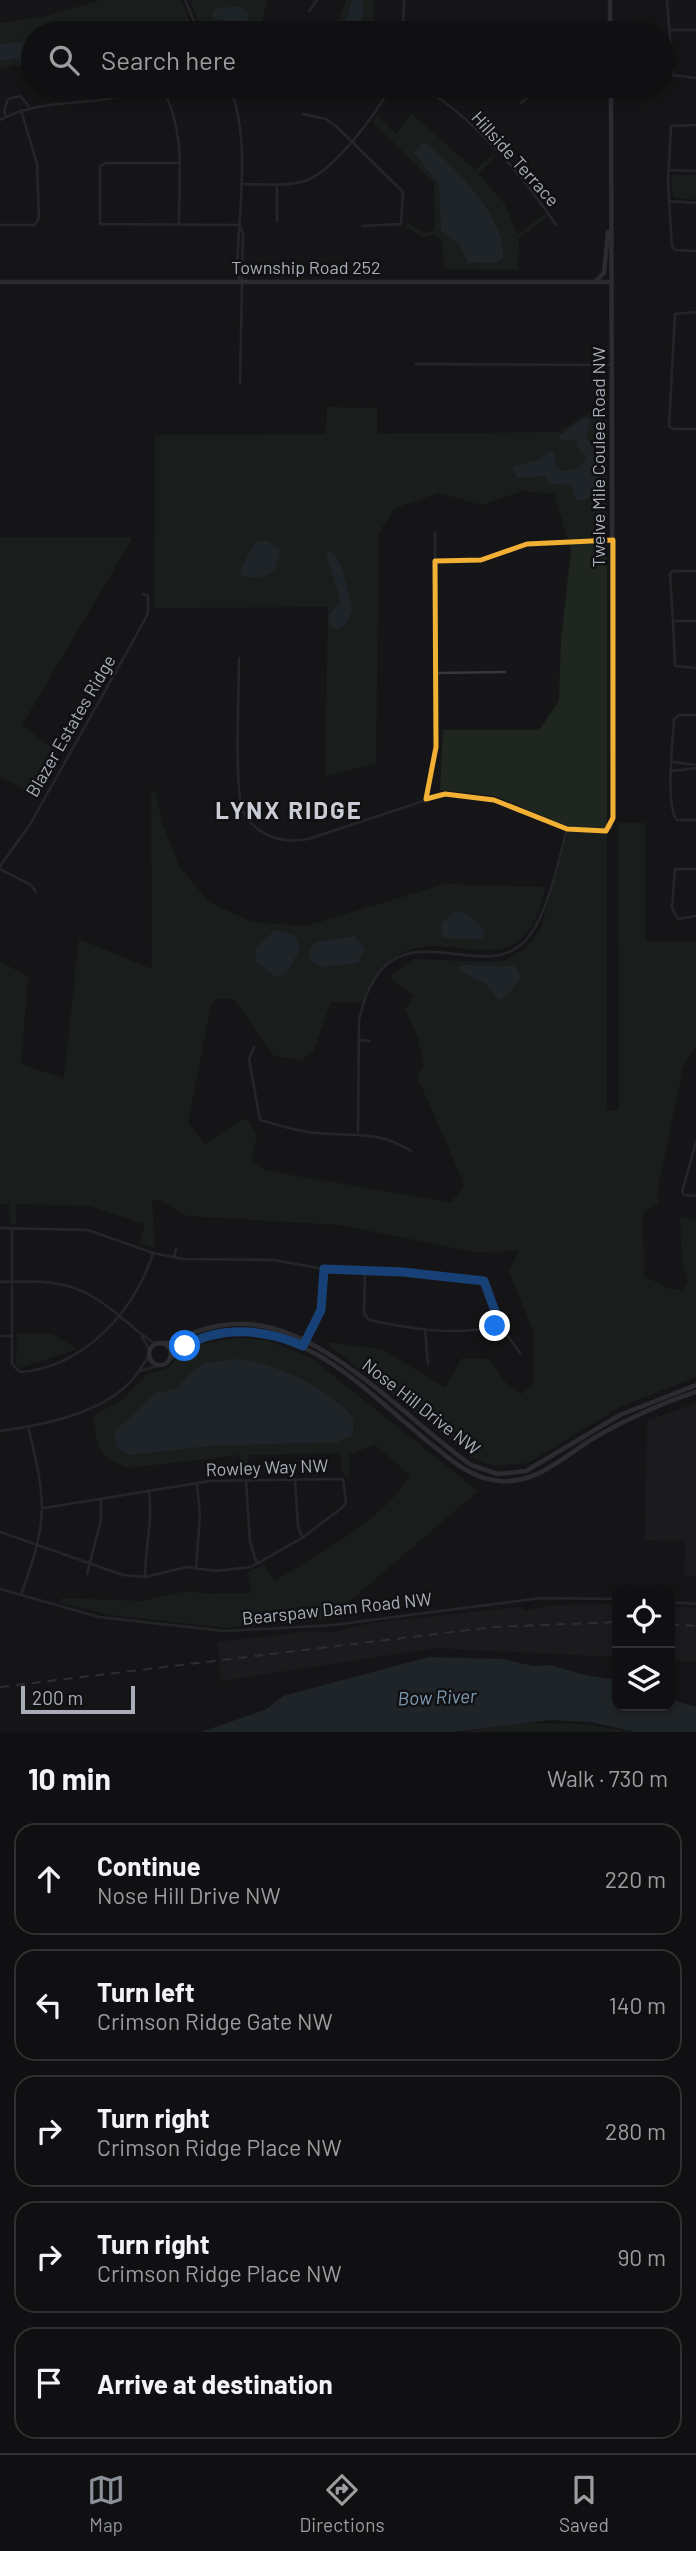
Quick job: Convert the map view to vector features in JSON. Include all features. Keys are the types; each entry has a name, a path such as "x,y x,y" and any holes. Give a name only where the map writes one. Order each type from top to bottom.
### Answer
{"street":[{"path":"186,0 194,21"},
{"path":"309,10 317,0"},
{"path":"403,21 404,0"},
{"path":"610,0 610,21"},
{"path":"667,0 669,21"},
{"path":"675,30 696,30"},
{"path":"675,75 696,78"},
{"path":"6,117 5,104 14,96 21,98"},
{"path":"21,98 25,99 29,107"},
{"path":"0,120 29,107 117,98"},
{"path":"167,98 178,122 179,225"},
{"path":"232,98 238,118 240,225 243,234 240,383"},
{"path":"240,184 301,182 315,176 373,115 384,98"},
{"name":"Hillside Terrace","path":"440,98 482,138 556,225"},
{"path":"521,103 527,98"},
{"name":"Twelve Mile Coulee Road NW","path":"610,827 613,818 611,98"},
{"path":"0,225 32,225 39,218 37,164 21,110"},
{"path":"303,114 331,122 403,192 400,225 362,226"},
{"path":"696,125 671,126 668,170 672,246 675,250 696,251"},
{"path":"179,163 106,163 99,168 100,224 240,225"},
{"path":"668,170 696,171"},
{"path":"277,184 277,221"},
{"path":"669,201 696,203"},
{"path":"595,282 604,273 611,213"},
{"name":"Township Road 252","path":"0,282 611,282"},
{"path":"696,313 675,314 670,426 673,429 696,429"},
{"path":"416,364 612,365"},
{"path":"426,799 436,747 435,532"},
{"path":"435,561 481,560 527,544 613,540"},
{"path":"696,571 673,570 670,574 675,666 696,668"},
{"name":"Blazer Estates Ridge","path":"36,892 31,885 0,868 29,826 148,613 148,596 144,594"},
{"path":"673,621 696,621"},
{"path":"239,659 240,801 244,813 271,838 298,841 445,794 494,800 567,829 594,832 606,831 610,827"},
{"path":"436,673 505,672"},
{"path":"696,715 679,715 674,719 672,771 674,816 677,820 696,820"},
{"path":"673,762 696,766"},
{"path":"672,771 696,766"},
{"path":"358,1132 362,1006 381,971 394,959 424,950 484,956 521,945 537,925 567,829"},
{"path":"696,869 675,869 672,908 678,919 696,916"},
{"path":"359,1040 370,1041"},
{"path":"254,1047 249,1059 260,1120 309,1132 358,1132 391,1139 411,1151"},
{"path":"696,1142 682,1192 684,1195 696,1196"},
{"path":"0,1228 88,1230 174,1257 273,1260 324,1269 484,1281 500,1325 520,1353"},
{"path":"12,1228 12,1364 15,1370 26,1371 79,1353 139,1287 153,1252"},
{"path":"174,1257 176,1249"},
{"path":"303,1346 321,1310 324,1269"},
{"path":"365,1271 367,1319 425,1329 474,1329 500,1325"},
{"path":"0,1282 40,1280 75,1287 117,1314 140,1334 169,1348 170,1357 161,1365 140,1371"},
{"name":"Nose Hill Drive NW","path":"163,1343 173,1344 214,1326 235,1324 269,1326 307,1339 327,1351 465,1461 498,1474 533,1468 620,1415 696,1385"},
{"path":"425,1329 428,1364"},
{"name":"Nose Hill Drive NW","path":"170,1357 197,1340 236,1331 273,1335 303,1346 466,1471 497,1481 534,1476 632,1417 696,1392"},
{"path":"140,1334 153,1362 161,1365"},
{"path":"0,1336 13,1336"},
{"path":"0,1431 28,1426 96,1405 118,1393 140,1371 156,1344"},
{"path":"20,1595 38,1544 44,1508 28,1426"},
{"name":"Rowley Way NW","path":"0,1532 123,1575 145,1577 180,1568 239,1570 257,1564 302,1538 345,1505 344,1481 339,1478 197,1483 148,1490 101,1501 44,1508"},
{"path":"295,1479 298,1527 302,1538"},
{"path":"246,1480 250,1542 257,1564"},
{"path":"197,1483 200,1515 197,1568"},
{"path":"145,1577 151,1516 148,1490"},
{"path":"87,1574 102,1520 101,1501"},
{"name":"Bearspaw Dam Road NW","path":"0,1589 99,1617 225,1631 333,1625 541,1598 612,1599"},
{"path":"675,1602 696,1604"}],"highlighted area":[{"path":"613,540 613,818 606,831 567,829 494,800 445,794 426,799 436,747 435,561 481,560 527,544"}],"shaded area":[{"path":"101,0 181,0 190,21 21,21 21,66 14,65 0,69 0,23 47,16"},
{"path":"190,0 267,0 262,21 198,21"},
{"path":"346,0 374,0 373,21 338,21"},
{"path":"411,113 475,170 493,154 496,157 478,173 504,203 518,234 545,214 547,217 519,238 518,270 445,269 442,241 435,235 424,237 406,227 407,223 424,233 435,230 434,183 373,122 377,114 397,134"},
{"path":"675,175 696,175 696,200 673,197 671,178"},
{"path":"607,401 607,1111 619,1110 618,823 645,823 645,941 696,941 696,1045 683,1068 657,1192 659,1204 643,1212 644,1276 670,1289 683,1290 688,1282 682,1262 680,1217 696,1220 696,1377 620,1407 528,1463 493,1466 472,1457 325,1342 382,1349 445,1388 462,1358 489,1359 508,1386 521,1394 534,1383 534,1333 509,1271 519,1251 474,1252 340,1225 187,1216 160,1200 152,1200 155,1248 139,1243 145,1224 89,1206 16,1204 16,1224 10,1224 9,1204 0,1204 0,961 28,977 21,1064 64,1078 79,939 152,969 151,790 155,791 162,822 179,866 209,902 252,922 306,926 445,884 545,887 534,921 520,940 502,949 437,946 415,948 389,962 363,1002 331,1002 314,1050 302,1060 274,1056 234,999 216,999 211,1004 188,1123 205,1144 239,1121 247,1119 257,1134 251,1161 267,1171 451,1202 463,1188 463,1181 417,1076 424,1067 418,1038 405,1009 414,996 390,977 414,959 488,962 506,960 526,948 541,928 569,827 495,796 440,790 443,730 539,730 559,701 561,639 571,550 554,494 522,491 482,505 439,493 395,508 379,532 376,763 325,777 328,607 154,608 155,435 326,434 327,407 377,408 377,434 559,432"},
{"path":"0,537 133,537 22,725 57,752 38,796 0,777"},
{"path":"17,1333 52,1334 78,1349 20,1368 16,1364"},
{"path":"238,1338 266,1340 311,1358 478,1491 329,1619 227,1628 110,1615 60,1603 62,1598 141,1601 187,1591 208,1594 252,1593 248,1572 265,1565 274,1581 369,1520 400,1490 410,1475 375,1445 349,1454 349,1483 348,1477 342,1473 341,1453 248,1455 248,1476 241,1476 240,1455 127,1468 103,1453 98,1443 93,1416 123,1399 146,1375 168,1368 182,1353 195,1345"},
{"path":"696,1403 696,1576 684,1576 685,1541 645,1540 647,1421"},
{"path":"612,1604 612,1657 435,1648 221,1681 217,1642 303,1632 333,1632 372,1623 520,1607 524,1611 554,1605"},
{"path":"675,1607 696,1608 696,1662 675,1660"},
{"path":"524,1723 584,1724 633,1732 462,1732"}],"water":[{"path":"352,0 362,0 364,13 361,21 346,21"},
{"path":"238,6 247,12 249,21 228,21 210,17 215,9"},
{"path":"21,42 21,60 0,61 0,44"},
{"path":"423,142 448,163 489,212 503,245 502,259 495,263 468,262 459,243 441,232 439,184 414,153"},
{"path":"586,417 590,419 586,439 597,452 600,469 597,485 586,500 576,500 571,485 549,484 544,476 517,478 512,469 514,466 538,460 551,451 555,454 555,465 560,470 568,471 581,465 586,458 577,446 578,439 563,441 558,437"},
{"path":"267,540 280,550 275,570 258,577 240,574 255,543"},
{"path":"329,550 338,560 352,610 346,625 337,629 330,626 328,616 341,602 326,554"},
{"path":"456,911 464,912 483,928 485,939 442,938 441,923"},
{"path":"275,930 296,936 300,950 285,974 276,977 256,962 255,949"},
{"path":"354,936 365,949 358,963 325,967 311,962 309,950 316,942"},
{"path":"461,965 515,966 521,977 507,996 499,1000 486,984 458,970"},
{"path":"238,1359 285,1372 329,1396 353,1418 353,1435 337,1442 210,1446 129,1455 116,1446 115,1431 156,1393 177,1389 191,1371 205,1363"},
{"name":"Bow River","path":"429,1657 502,1659 533,1666 550,1665 612,1679 612,1711 675,1711 675,1701 696,1707 696,1732 636,1732 591,1722 551,1720 452,1732 201,1732 265,1710 283,1696"}],"railway":[{"path":"0,1687 493,1627 612,1622"},
{"path":"675,1624 696,1626"}],"district":[{"name":"LYNX RIDGE","path":"289,811"}],"route":[{"path":"185,1346 212,1335 244,1331 273,1335 303,1346 321,1310 324,1269 403,1272 484,1281 500,1325 495,1326"}]}
